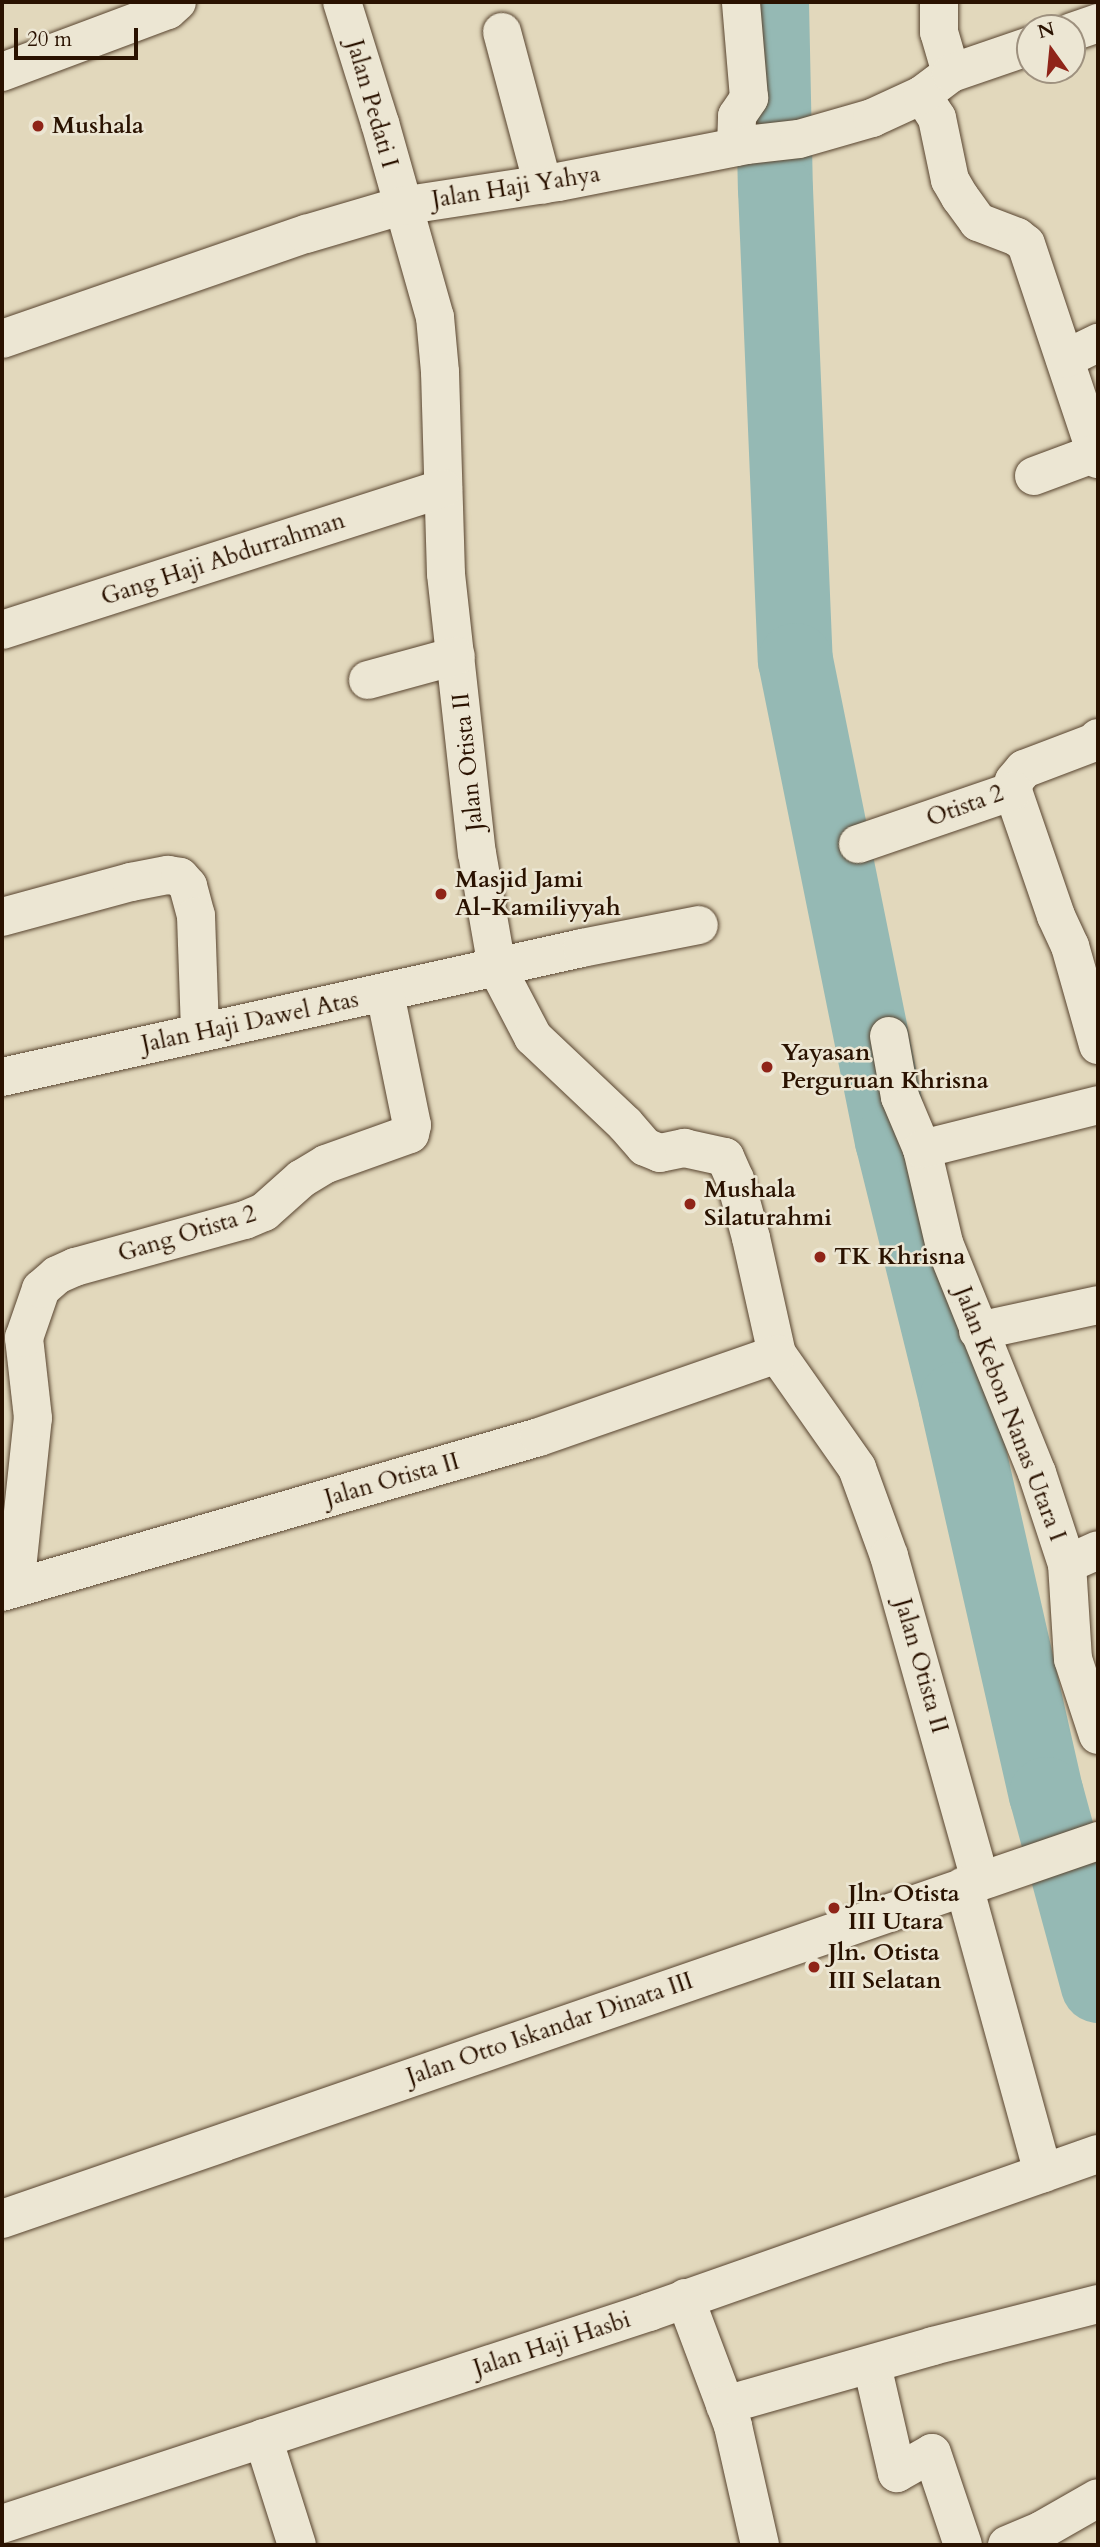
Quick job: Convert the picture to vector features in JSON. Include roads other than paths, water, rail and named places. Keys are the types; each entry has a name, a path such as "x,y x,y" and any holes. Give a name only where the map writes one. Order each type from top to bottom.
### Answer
{"street":[{"path":"2,72 168,10 177,2"},
{"name":"Jalan Pedati I","path":"342,2 380,122 401,206"},
{"path":"741,2 749,98 737,117 741,146"},
{"path":"939,2 937,118 950,180 978,222 1017,237 1026,244 1082,351 1097,456 1034,476"},
{"path":"502,32 543,185"},
{"name":"Jalan Haji Yahya","path":"2,339 306,234 401,206 543,185 741,146 799,139 872,118 937,84 1016,52"},
{"name":"Jalan Otista II","path":"401,206 435,317 440,372 446,574 477,853 497,968 522,1020 534,1037 625,1124 645,1147 660,1153 684,1148 725,1157 735,1179 777,1354 857,1468 890,1556 1043,2173"},
{"name":"Gang Haji Abdurrahman","path":"2,630 443,488"},
{"path":"368,680 456,656"},
{"name":"Otista 2","path":"858,844 1013,791 1014,781 1024,769 1095,742 1098,738"},
{"path":"1013,791 1056,916 1070,946 1098,1045"},
{"path":"2,917 131,882 167,875 180,877 187,886 196,916 200,1031"},
{"name":"Jalan Haji Dawel Atas","path":"2,1077 200,1031 385,994 699,925"},
{"name":"Gang Otista 2","path":"9,1590 33,1418 24,1338 41,1289 57,1275 75,1267 264,1212 301,1179 326,1164 410,1134 412,1130 385,994"},
{"name":"Jalan Kebon Nanas Utara I","path":"889,1036 900,1097 922,1149 944,1243 1037,1473 1083,1557 1073,1659 1098,1735"},
{"path":"922,1149 1098,1105"},
{"path":"978,1331 1098,1305"},
{"name":"Jalan Otista II","path":"9,1590 539,1437 777,1354"},
{"name":"Jalan Otto Iskandar Dinata III","path":"2,2219 1086,1845"},
{"name":"Jalan Haji Hasbi","path":"2,2525 685,2298 1098,2154"},
{"path":"685,2298 733,2426 760,2545"},
{"path":"725,2405 933,2346 1098,2304"},
{"path":"872,2365 897,2473 932,2453 962,2545"},
{"path":"263,2438 297,2545"},
{"path":"1007,2545 1042,2530 1098,2498"}],"waterway":[{"path":"771,2 775,189 795,660 892,1140 956,1399 1046,1794 1098,1985"}],"place":[{"name":"Mushala","path":"38,126"},
{"name":"Masjid Jami Al-Kamiliyyah","path":"441,894"},
{"name":"Yayasan Perguruan Khrisna","path":"767,1067"},
{"name":"Mushala Silaturahmi","path":"690,1204"},
{"name":"TK Khrisna","path":"820,1257"},
{"name":"Jln. Otista III Utara","path":"834,1908"},
{"name":"Jln. Otista III Selatan","path":"814,1967"}]}
